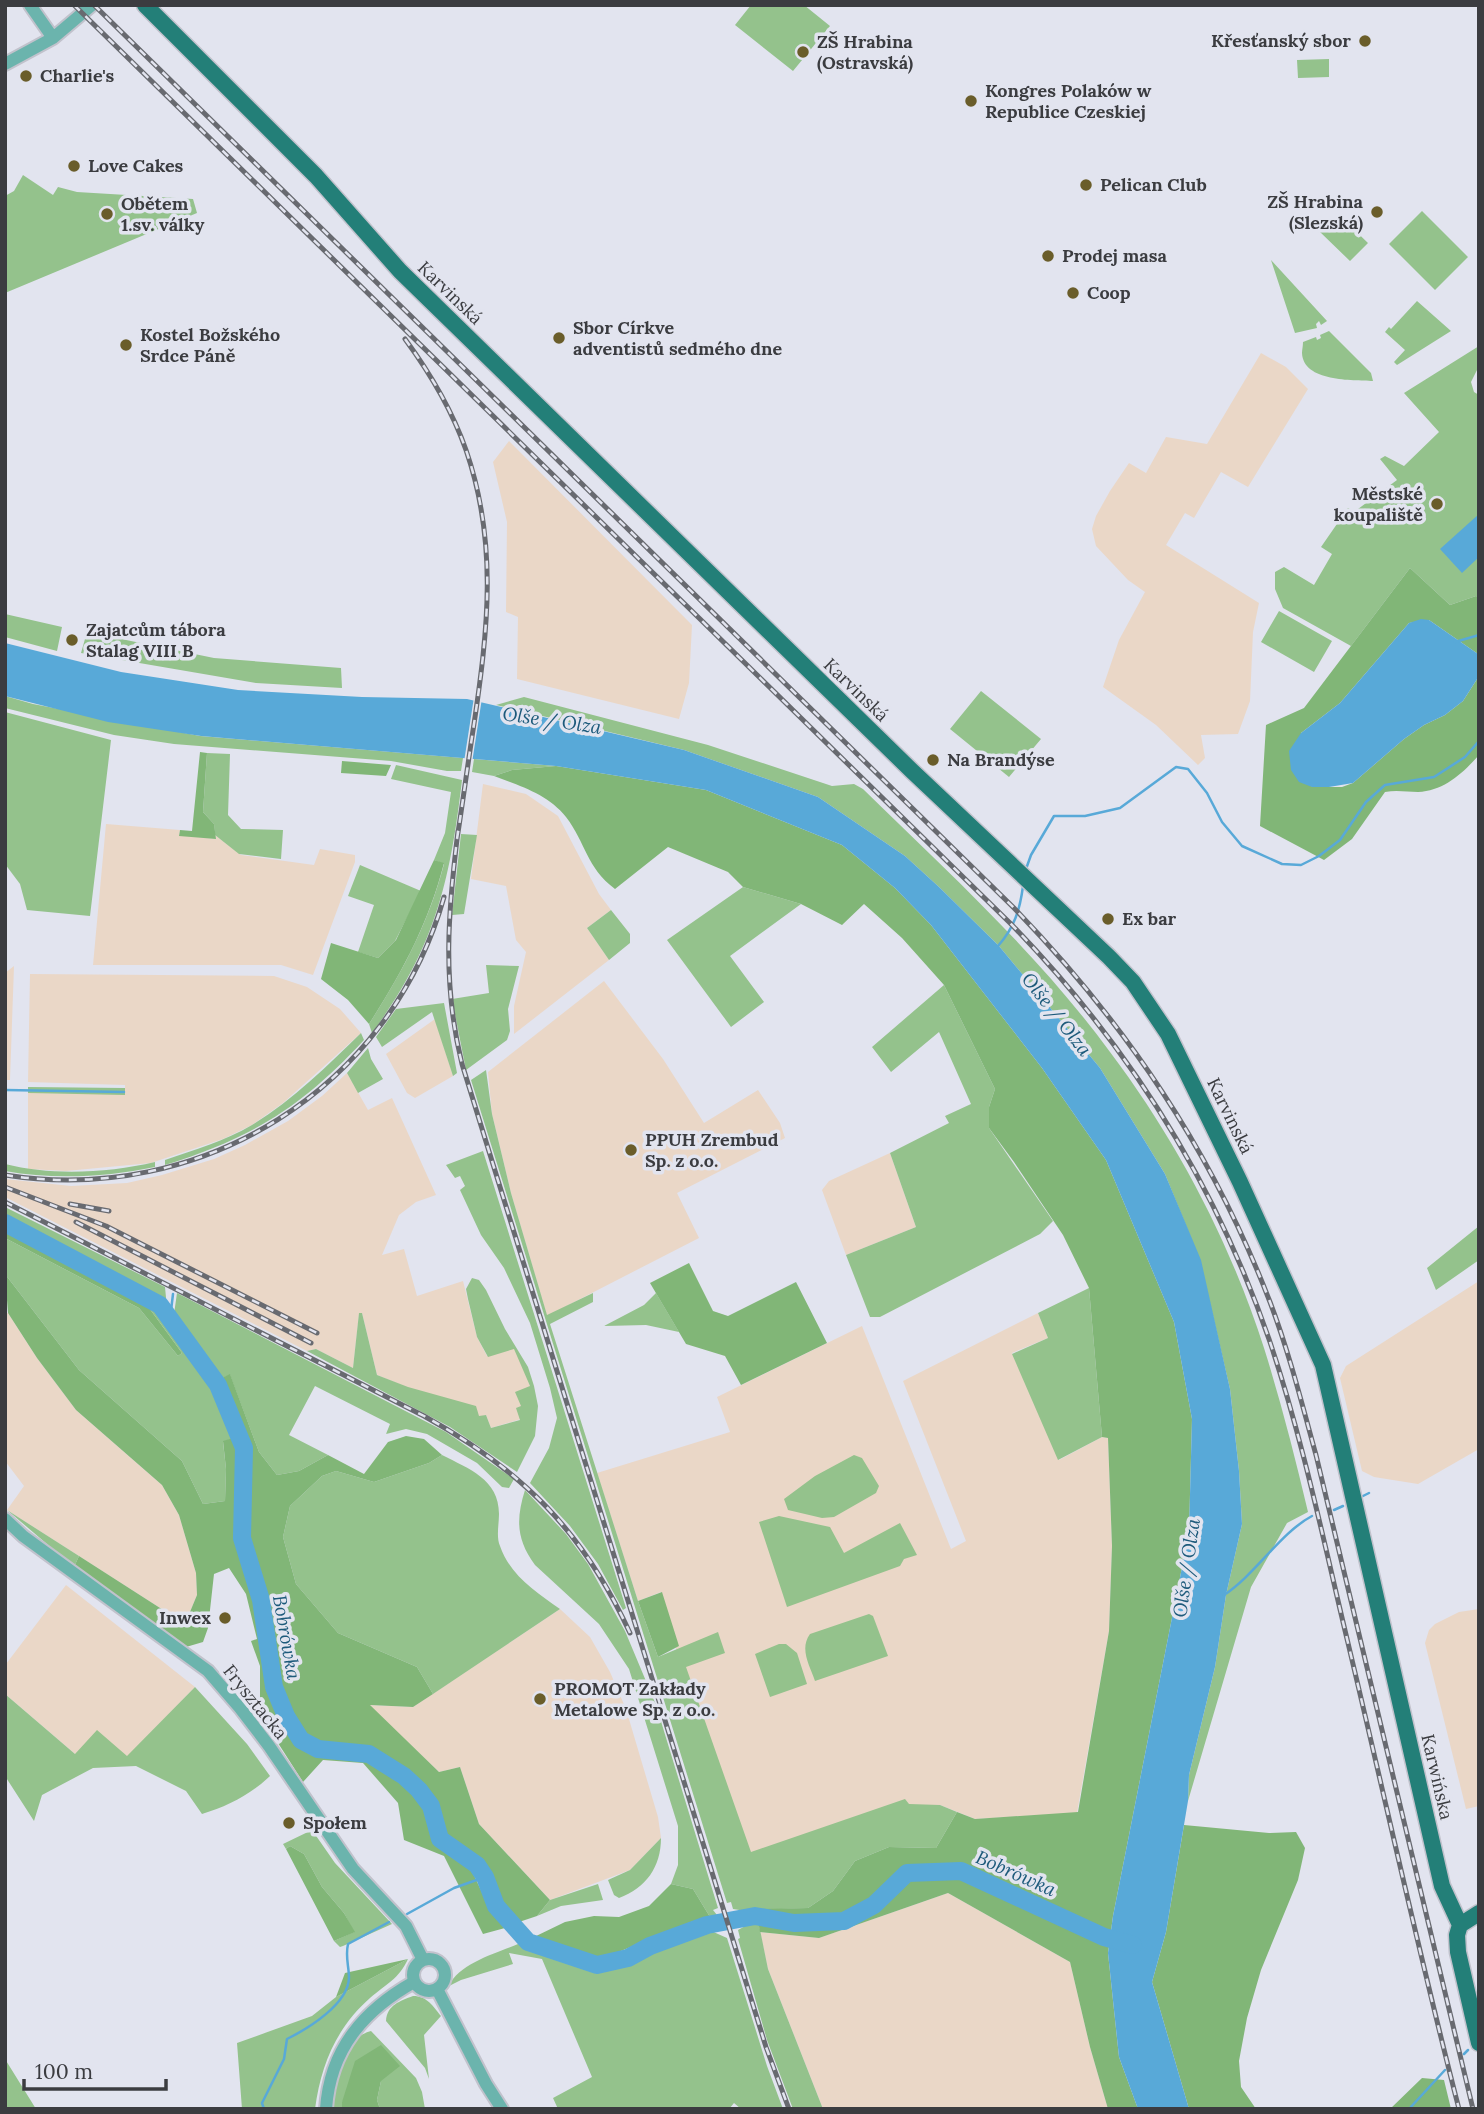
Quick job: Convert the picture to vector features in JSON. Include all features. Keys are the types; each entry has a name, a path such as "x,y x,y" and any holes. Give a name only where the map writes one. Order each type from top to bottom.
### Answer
{"main road":[{"name":"Karvinská","path":"145,5 316,176 400,271 912,771 1133,982 1155,1011 1173,1042 1323,1365 1356,1517"},
{"name":"Karwińska","path":"1356,1517 1442,1886 1460,1925 1457,1935 1458,1952 1479,2043"},
{"path":"1460,1925 1479,1913"}],"street":[{"path":"30,5 53,38"},
{"path":"5,64 53,38 92,5"},
{"name":"Frysztacka","path":"5,1519 23,1536 208,1671 262,1737 354,1869 407,1926 423,1960"},
{"path":"423,1960 436,1961 443,1968 443,1982 437,1989 426,1992 414,1982 415,1967 423,1960"},
{"path":"326,2109 334,2070 350,2036 385,1999 414,1982"},
{"path":"437,1989 486,2084 502,2109"}],"shaded area":[{"path":"1261,353 1286,367 1308,389 1248,487 1221,472 1194,518 1185,513 1166,545 1259,603 1253,632 1250,701 1238,734 1201,735 1205,758 1198,765 1156,725 1103,687 1119,640 1145,592 1128,580 1096,546 1092,529 1110,491 1129,463 1146,473 1166,437 1207,444"},
{"path":"509,441 692,625 689,683 679,719 517,679 518,617 506,612 507,522 493,462"},
{"path":"483,784 526,794 558,816 599,894 611,910 587,928 609,960 514,1034 514,1006 526,952 516,940 506,886 471,879"},
{"path":"106,824 180,830 179,835 216,839 215,835 241,855 314,865 320,849 355,855 355,862 313,975 281,965 93,965"},
{"path":"14,966 10,1080 5,1080 5,973"},
{"path":"30,974 274,976 307,987 340,1009 361,1033 283,1103 252,1125 223,1139 151,1163 66,1171 28,1169 28,1093 125,1094 125,1085 28,1082"},
{"path":"604,981 663,1059 704,1123 758,1090 780,1123 785,1138 677,1193 699,1238 547,1316 511,1193 492,1114 488,1072"},
{"path":"435,1019 453,1076 415,1098 407,1093 386,1054"},
{"path":"347,1073 368,1110 392,1098 436,1195 416,1202 399,1215 382,1255 404,1249 417,1296 463,1281 477,1337 487,1356 514,1348 520,1359 530,1386 521,1407 517,1408 521,1419 491,1428 486,1415 480,1417 377,1375 362,1313 359,1314 353,1368 316,1349 307,1351 5,1197 5,1179 71,1186 127,1183 214,1159 288,1121"},
{"path":"890,1153 916,1227 846,1255 822,1190 829,1181"},
{"path":"1479,1281 1479,1449 1418,1484 1374,1477 1362,1471 1340,1378 1346,1366"},
{"path":"5,1313 8,1313 76,1410 162,1485 179,1515 196,1573 197,1595 185,1624 7,1510 24,1486 5,1461"},
{"path":"1038,1313 1048,1338 1012,1353 1059,1460 1102,1437 1108,1438 1112,1546 1109,1631 1077,1813 975,1819 940,1805 744,1904 661,1592 638,1601 597,1473 730,1432 717,1397 862,1326 951,1549 966,1541 903,1381"},
{"path":"66,1585 195,1687 127,1757 75,1754 5,1694 6,1664"},
{"path":"560,1609 590,1637 610,1672 626,1709 658,1817 661,1838 630,1870 550,1900 479,1824 460,1767 439,1772 369,1705 413,1707"},
{"path":"1479,1609 1479,1806 1466,1809 1425,1643 1429,1630 1435,1624 1459,1612"},
{"path":"948,1893 1070,1962 1108,2109 823,2109 768,1969 760,1932 819,1938"}],"green space":[{"path":"751,5 804,5 830,26 793,71 735,25"},
{"path":"1329,59 1329,77 1298,78 1297,60"},
{"path":"23,175 53,195 58,187 77,192 193,199 197,213 5,293 5,196 14,191"},
{"path":"1422,211 1468,257 1435,290 1389,244"},
{"path":"1338,214 1368,243 1350,261 1320,232"},
{"path":"1271,260 1327,321 1321,325 1319,321 1317,328 1295,333"},
{"path":"1417,301 1451,331 1397,365 1394,362 1405,350 1385,332"},
{"path":"1329,331 1371,373 1373,381 1330,378 1311,369 1302,353 1303,342 1316,337 1317,340 1321,338 1320,335"},
{"path":"1479,346 1479,366 1471,382 1474,392 1479,395 1479,599 1476,596 1450,605 1410,568 1351,646 1283,608 1275,589 1275,572 1284,567 1314,585 1332,554 1321,547 1348,508 1354,512 1397,480 1380,459 1385,456 1404,466 1439,432 1404,393"},
{"path":"1410,568 1450,605 1476,596 1479,598 1479,662 1478,654 1429,620 1409,623 1340,703 1301,733 1312,787 1342,787 1353,783 1404,739 1463,701 1479,676 1479,755 1445,785 1427,791 1385,792 1352,839 1324,860 1260,826 1266,725 1304,708"},
{"path":"1279,611 1332,641 1314,672 1261,642"},
{"path":"5,614 62,627 57,651 5,637"},
{"path":"87,632 214,658 341,668 342,688 256,683 81,653"},
{"path":"981,691 1041,739 1009,777 950,729"},
{"path":"5,696 33,704 200,736 463,758 461,771 447,771 391,761 174,744 114,735 5,708"},
{"path":"524,697 708,745 832,786 854,784 863,789 992,916 1054,982 1110,1052 1158,1121 1218,1231 1250,1308 1276,1389 1308,1512 1287,1523 1251,1587 1188,1801 1189,1775 1215,1667 1226,1595 1242,1524 1230,1389 1200,1260 1165,1174 1100,1068 999,946 905,856 818,797 684,750 496,705"},
{"path":"5,712 111,740 90,916 27,910 20,884 5,864"},
{"path":"200,752 207,753 203,812 214,824 216,839 179,836 180,830 192,831"},
{"path":"207,753 230,754 228,815 241,829 283,830 281,859 239,854 215,835 214,824 203,812"},
{"path":"474,759 556,766 512,770 494,776 472,772"},
{"path":"342,761 391,765 386,776 341,773"},
{"path":"396,765 462,780 452,851 436,913 411,972 372,1033 369,1024 413,947 438,885 444,864 434,860 445,833 451,792 391,779"},
{"path":"556,766 706,790 842,845 895,888 931,925 1042,1068 1106,1160 1174,1322 1192,1419 1189,1532 1108,1953 1119,2057 1138,2109 1108,2109 1070,1962 948,1893 819,1938 760,1932 756,1909 808,1908 833,1891 855,1861 889,1847 936,1848 957,1812 975,1819 1078,1812 1109,1631 1112,1546 1108,1438 1102,1437 1089,1288 1063,1235 989,1128 989,1107 995,1089 944,985 902,938 864,904 842,925 801,904 743,887 728,872 668,847 615,889 598,872 573,827 559,809 533,792 494,776 512,770"},
{"path":"461,834 477,835 464,914 452,915"},
{"path":"434,860 444,863 431,906 393,986 369,1024 348,1000 321,979 331,943 378,958 396,940"},
{"path":"360,865 421,891 395,941 378,958 358,952 374,905 348,896"},
{"path":"743,887 801,904 730,956 764,1002 731,1027 667,940"},
{"path":"611,910 630,934 630,943 609,960 587,928"},
{"path":"486,965 519,966 508,1009 510,1031 507,1040 466,1070 452,999 489,993"},
{"path":"944,985 995,1089 989,1107 989,1128 1053,1221 1040,1234 880,1317 870,1317 846,1255 916,1227 890,1153 949,1123 945,1116 971,1104 939,1032 891,1072 872,1047"},
{"path":"444,1003 457,1073 453,1076 432,1012 382,1047 376,1037 396,1009"},
{"path":"361,1033 364,1040 341,1064 274,1118 224,1144 165,1165 165,1160 231,1136 267,1116 309,1082"},
{"path":"368,1048 383,1079 358,1093 347,1073"},
{"path":"486,1070 492,1114 511,1193 547,1315 593,1293 593,1302 550,1324 658,1657 718,1632 725,1653 686,1667 751,1852 905,1799 909,1804 940,1805 957,1812 936,1848 889,1847 855,1861 833,1891 808,1908 756,1910 768,1969 823,2109 793,2109 767,2040 738,1939 738,1930 749,1924 746,1911 733,1909 731,1902 727,1903 471,1080"},
{"path":"28,1087 125,1088 125,1095 28,1093"},
{"path":"483,1151 626,1608 623,1610 598,1564 570,1526 530,1483 549,1448 557,1418 550,1388 530,1323 504,1268 481,1235 460,1190 465,1186 460,1176 455,1178 446,1165"},
{"path":"155,1162 155,1167 99,1175 43,1176 5,1171 5,1164 80,1172"},
{"path":"5,1207 165,1287 167,1308 154,1293 5,1216"},
{"path":"1479,1226 1479,1260 1436,1290 1427,1268"},
{"path":"5,1229 144,1301 182,1353 178,1356 139,1308 5,1238"},
{"path":"5,1238 139,1308 178,1356 182,1353 144,1301 160,1309 195,1358 236,1437 223,1442 225,1501 203,1504 182,1461 79,1370 5,1274"},
{"path":"689,1263 713,1311 728,1316 796,1282 827,1343 741,1385 725,1356 686,1344 650,1283"},
{"path":"5,1274 79,1370 182,1461 203,1504 225,1501 223,1441 236,1437 241,1452 237,1537 241,1563 255,1602 266,1689 279,1714 300,1742 318,1754 371,1761 404,1781 429,1810 432,1840 444,1844 470,1867 488,1905 505,1928 483,1934 444,1856 404,1840 398,1803 363,1763 323,1760 303,1782 253,1704 260,1698 260,1666 251,1641 257,1639 246,1594 229,1568 214,1574 208,1628 203,1642 186,1647 74,1567 79,1556 185,1624 197,1595 196,1573 179,1515 162,1485 76,1410 37,1358 8,1313"},
{"path":"472,1278 479,1280 486,1290 528,1367 534,1386 538,1406 535,1436 517,1472 450,1427 307,1351 316,1349 353,1368 359,1313 362,1313 377,1375 408,1387 476,1406 479,1416 486,1415 491,1428 520,1420 516,1408 521,1406 515,1392 530,1386 514,1349 488,1357 477,1337 466,1289"},
{"path":"1089,1288 1102,1437 1058,1460 1012,1354 1048,1338 1038,1313"},
{"path":"177,1293 446,1432 514,1479 509,1488 502,1487 477,1463 427,1434 406,1429 386,1434 390,1424 315,1386 289,1435 328,1455 299,1471 277,1475 259,1452 230,1375 220,1379 174,1314"},
{"path":"656,1293 679,1332 646,1325 604,1326 644,1305"},
{"path":"230,1374 259,1452 277,1475 299,1471 328,1455 364,1474 388,1442 406,1436 424,1439 442,1455 429,1463 374,1482 336,1471 322,1476 290,1506 283,1537 296,1584 338,1633 417,1667 433,1694 413,1707 370,1705 439,1772 460,1767 479,1824 550,1900 537,1916 516,1923 500,1901 481,1863 446,1836 427,1790 399,1767 366,1746 327,1745 304,1736 287,1708 278,1682 269,1618 247,1535 248,1446 220,1379"},
{"path":"442,1455 472,1471 488,1484 498,1502 498,1539 504,1556 525,1582 560,1609 433,1694 417,1667 338,1633 296,1584 283,1537 290,1506 322,1476 336,1471 374,1482 429,1463"},
{"path":"854,1455 862,1458 879,1486 876,1493 834,1517 822,1518 788,1510 784,1499 815,1476"},
{"path":"525,1490 566,1534 588,1564 625,1631 656,1705 718,1908 713,1910 717,1915 710,1917 693,1889 671,1884 678,1865 678,1826 629,1669 599,1624 535,1565 529,1556 521,1537 519,1520"},
{"path":"7,1510 79,1556 74,1567"},
{"path":"779,1516 830,1527 844,1553 900,1523 917,1555 904,1559 900,1566 787,1607 759,1522"},
{"path":"662,1592 679,1646 658,1657 638,1601"},
{"path":"869,1614 873,1616 888,1656 815,1681 805,1652 810,1634"},
{"path":"779,1644 786,1644 797,1653 807,1684 770,1697 755,1654"},
{"path":"195,1687 247,1744 270,1776 255,1789 230,1803 202,1814 186,1791 136,1766 93,1768 42,1795 34,1821 5,1776 5,1694 75,1754 97,1730 127,1756"},
{"path":"1184,1825 1269,1833 1296,1832 1305,1848 1298,1880 1261,1970 1247,2018 1239,2061 1241,2087 1256,2109 1189,2109 1152,1982 1166,1932"},
{"path":"312,1830 335,1863 392,1924 340,1947 334,1941 354,1932 344,1913 322,1887 304,1854 290,1846 286,1849 283,1844"},
{"path":"661,1838 658,1858 650,1875 629,1894 619,1898 614,1895 608,1880 630,1870"},
{"path":"290,1846 304,1854 322,1887 344,1913 355,1932 334,1941 286,1849"},
{"path":"598,1884 603,1900 561,1906 537,1916 550,1900"},
{"path":"671,1884 693,1889 710,1917 691,1922 604,1958 577,1953 532,1938 565,1922 594,1916 619,1917 649,1906"},
{"path":"703,1930 727,1938 783,2109 741,2109 734,2103 729,2109 558,2109 553,2098 592,2077 542,1959 509,1953 513,1964 449,1986 461,1971 470,1965 518,1944 595,1970 618,1967 651,1950"},
{"path":"408,1959 396,1976 358,2010 339,2035 321,2077 315,2109 242,2109 237,2043 312,2016 336,1997"},
{"path":"408,1959 336,1997 345,1973"},
{"path":"413,1996 426,2000 441,2016 424,2035 429,2079 425,2068 386,2021 392,2007"},
{"path":"371,2031 416,2078 425,2109 380,2109 377,2100 381,2081 342,2102 342,2109 332,2109 338,2075 346,2052 352,2043"},
{"path":"381,2045 400,2066 381,2081 377,2100 380,2109 342,2109 355,2061"},
{"path":"5,2059 36,2109 5,2109"},
{"path":"1422,2078 1444,2080 1451,2109 1390,2109"}],"water":[{"path":"1479,514 1479,557 1462,573 1440,549"},
{"path":"1421,619 1429,620 1478,654 1479,676 1463,701 1404,739 1353,783 1312,787 1299,782 1291,770 1289,751 1301,733 1340,703 1409,623"},
{"name":"Olše / Olza","path":"5,643 121,672 238,690 362,697 467,699 684,750 818,797 905,856 939,887 999,946 1100,1068 1165,1174 1201,1260 1230,1389 1239,1471 1242,1524 1226,1595 1215,1667 1189,1775 1188,1801 1166,1932 1152,1982 1189,2109 1138,2109 1119,2057 1108,1953 1189,1532 1192,1419 1174,1322 1106,1160 1042,1068 931,925 895,888 842,845 706,790 556,766 201,736 108,722 5,696"}],"pier":[{"path":"474,697 482,698 472,763 464,762"}],"waterway":[{"path":"1455,642 1479,635"},
{"path":"1026,869 1031,855 1054,816 1085,816 1120,808 1176,767 1188,769 1207,793 1222,822 1242,846 1282,864 1301,865 1319,856 1340,840 1366,802 1385,785 1434,777 1465,757 1479,741"},
{"path":"998,946 1015,918 1023,886"},
{"path":"5,1090 124,1092"},
{"name":"Bobrówka","path":"5,1223 160,1305 218,1385 244,1448 242,1538 261,1600 274,1687 286,1716 301,1740 318,1749 369,1754 404,1776 419,1790 431,1806 440,1839 477,1865 485,1877 496,1906 528,1942 597,1965 628,1958 650,1946 707,1925 755,1916 794,1923 844,1921 874,1905 907,1873 961,1871 1104,1937 1133,1945"},
{"path":"170,1319 173,1294"},
{"path":"1363,1496 1369,1493"},
{"path":"1334,1510 1343,1506"},
{"path":"1224,1595 1300,1523 1312,1516"},
{"path":"407,1914 454,1888 485,1877"},
{"path":"264,2109 262,2103 284,2059 287,2039 326,2014 347,1988 348,1944 389,1922"},
{"path":"1464,2054 1468,2050"},
{"path":"1409,2109 1445,2070"}],"railway":[{"path":"74,5 1010,923 1053,969 1092,1017 1164,1118 1223,1227 1248,1284 1282,1379 1312,1492 1459,2109"},
{"path":"94,5 1014,908 1093,997 1162,1092 1193,1142 1247,1246 1289,1359 1316,1455 1473,2109"},
{"path":"405,339 440,392 454,421 466,450 483,519 486,620 479,689 457,839"},
{"path":"458,831 450,919 449,976 462,1064 766,2047 789,2109"},
{"path":"5,1175 78,1180 149,1172 216,1151 278,1120 333,1078 380,1026 418,965 444,897"},
{"path":"5,1187 106,1226 317,1333"},
{"path":"5,1202 424,1416 491,1458 546,1506 570,1534 592,1564 630,1633"},
{"path":"70,1204 109,1211"},
{"path":"76,1222 311,1343"}],"place":[{"name":"Křesťanský sbor","path":"1365,41"},
{"name":"ZŠ Hrabina (Ostravská)","path":"803,52"},
{"name":"Charlie's","path":"26,76"},
{"name":"Kongres Polaków w Republice Czeskiej","path":"971,101"},
{"name":"Love Cakes","path":"74,166"},
{"name":"Pelican Club","path":"1086,185"},
{"name":"ZŠ Hrabina (Slezská)","path":"1377,212"},
{"name":"Obětem 1.sv. války","path":"107,214"},
{"name":"Prodej masa","path":"1048,256"},
{"name":"Coop","path":"1073,293"},
{"name":"Sbor Církve adventistů sedmého dne","path":"559,338"},
{"name":"Kostel Božského Srdce Páně","path":"126,345"},
{"name":"Městské koupaliště","path":"1437,504"},
{"name":"Zajatcům tábora Stalag VIII B","path":"72,640"},
{"name":"Na Brandýse","path":"933,760"},
{"name":"Ex bar","path":"1108,919"},
{"name":"PPUH Zrembud Sp. z o.o.","path":"631,1150"},
{"name":"Inwex","path":"225,1618"},
{"name":"PROMOT Zakłady Metalowe Sp. z o.o.","path":"540,1699"},
{"name":"Społem","path":"289,1823"}]}
